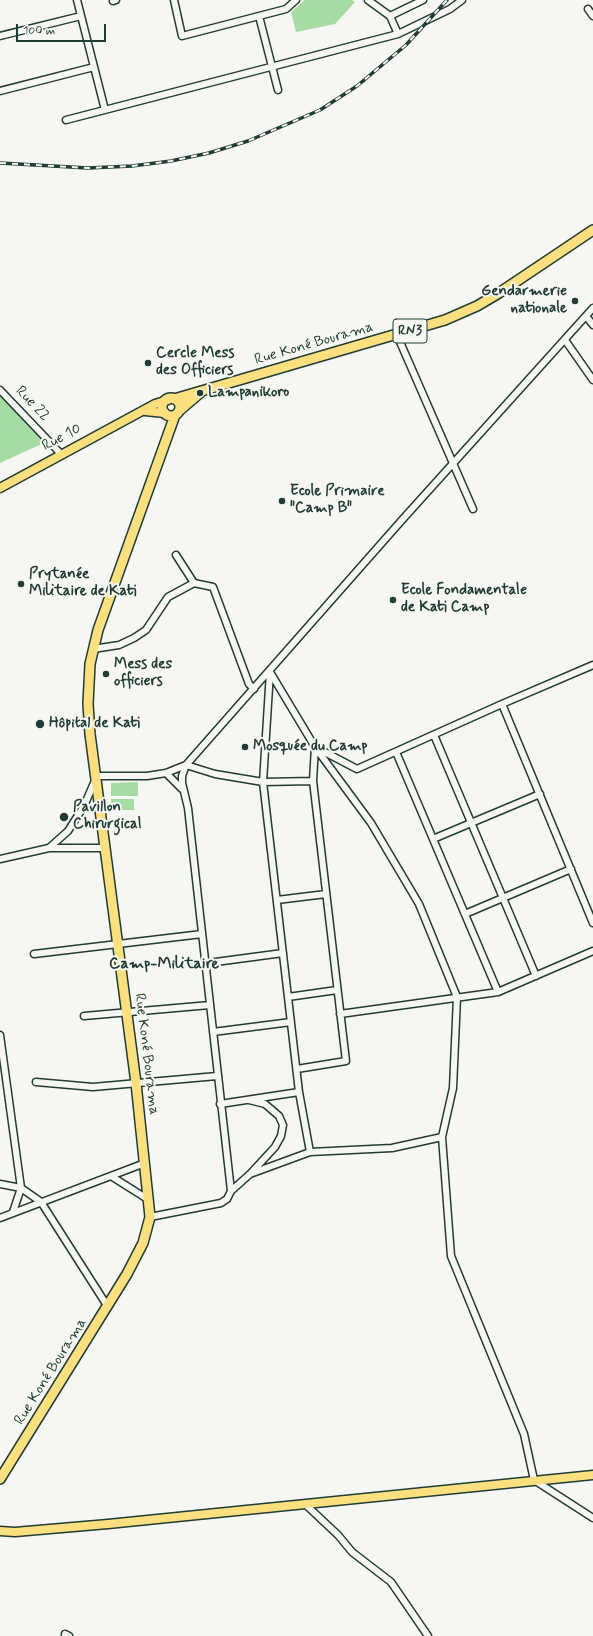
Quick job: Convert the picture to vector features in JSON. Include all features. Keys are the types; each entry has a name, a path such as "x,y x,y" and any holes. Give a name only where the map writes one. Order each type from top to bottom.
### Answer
{"highway":[{"name":"Rue Koné Bourama","path":"167,437 168,421 164,404 171,399 445,320 477,306 499,294 593,230"},
{"name":"Rue Koné Bourama","path":"0,1479 108,1307 143,1243 150,1218 136,1083 97,776 90,734 88,704 90,664 93,649 167,437 178,412 194,396 208,389"},
{"path":"165,413 178,412 179,403 171,399"}],"main road":[{"name":"Rue 10","path":"0,488 137,414 171,399"},
{"name":"Rue 10","path":"137,414 148,410 165,413"},
{"path":"0,1531 15,1532 593,1475"},
{"path":"0,1536 15,1532"}],"street":[{"path":"77,0 105,110"},
{"path":"174,0 182,36 286,9 296,0"},
{"path":"368,0 390,16 398,34"},
{"path":"390,16 423,0"},
{"path":"66,120 398,34 450,9 462,0"},
{"path":"588,9 593,16"},
{"path":"0,36 81,16"},
{"path":"259,16 278,90"},
{"path":"0,91 94,67"},
{"path":"231,1191 220,1104 188,808 182,776 186,765 593,308"},
{"path":"586,316 593,325"},
{"path":"397,335 473,509"},
{"path":"565,340 593,380"},
{"name":"Rue 22","path":"0,390 61,454"},
{"path":"176,555 194,583"},
{"path":"93,649 119,645 134,638 146,630 168,597 194,583 213,587 249,684 254,690"},
{"path":"315,747 357,769 593,665"},
{"path":"270,672 315,747 371,824 419,904 457,998 454,1088 442,1137 451,1256 524,1434 534,1480 593,1518"},
{"path":"270,672 263,782 299,1092 310,1152"},
{"path":"502,704 593,923"},
{"path":"434,735 536,976"},
{"path":"297,1069 346,1061 313,781 315,747"},
{"path":"396,752 498,992"},
{"path":"49,848 68,830 84,806 97,776 147,776 166,773 186,765 215,774 263,782 313,781"},
{"path":"166,773 178,783 184,792"},
{"path":"433,839 540,794"},
{"path":"60,839 66,847"},
{"path":"0,859 49,848 106,848"},
{"path":"465,914 571,869"},
{"path":"277,900 326,894"},
{"path":"34,954 202,934"},
{"path":"340,1014 498,992 593,951"},
{"path":"208,963 283,954"},
{"path":"288,997 338,990"},
{"path":"84,1016 210,1005"},
{"path":"213,1032 291,1022"},
{"path":"0,1035 21,1188 13,1212"},
{"path":"36,1082 93,1087 217,1076"},
{"path":"220,1104 299,1092"},
{"path":"150,1218 221,1203 227,1199 231,1191 250,1174 274,1147 281,1136 283,1125 279,1116 265,1104 248,1100"},
{"path":"250,1174 310,1152 392,1148 442,1137"},
{"path":"0,1218 145,1163"},
{"path":"111,1176 149,1200"},
{"path":"0,1184 21,1188 40,1202 108,1307"},
{"path":"306,1504 352,1552 391,1582 428,1636"}],"green space":[{"path":"305,0 352,0 355,2 335,24 296,32 291,12"},
{"path":"0,397 48,441 0,463"},
{"path":"138,782 138,796 111,796 111,783"},
{"path":"111,799 134,799 134,810 111,810"}],"railway":[{"path":"0,163 88,168 132,166 171,161 209,153 248,141 320,110 357,86 406,45 447,0"}],"place":[{"name":"Gendarmerie nationale","path":"575,301"},
{"name":"Cercle Mess des Officiers","path":"148,363"},
{"name":"Lampanikoro","path":"200,393"},
{"name":"Ecole Primaire \"Camp B\"","path":"282,501"},
{"name":"Prytanée Militaire de Kati","path":"21,584"},
{"name":"Ecole Fondamentale de Kati Camp","path":"393,600"},
{"name":"Mess des officiers","path":"106,674"},
{"name":"Hôpital de Kati","path":"40,724"},
{"name":"Mosquée du Camp","path":"245,747"},
{"name":"Pavillon Chirurgical","path":"64,817"}],"district":[{"name":"Camp-Militaire","path":"164,965"}]}
